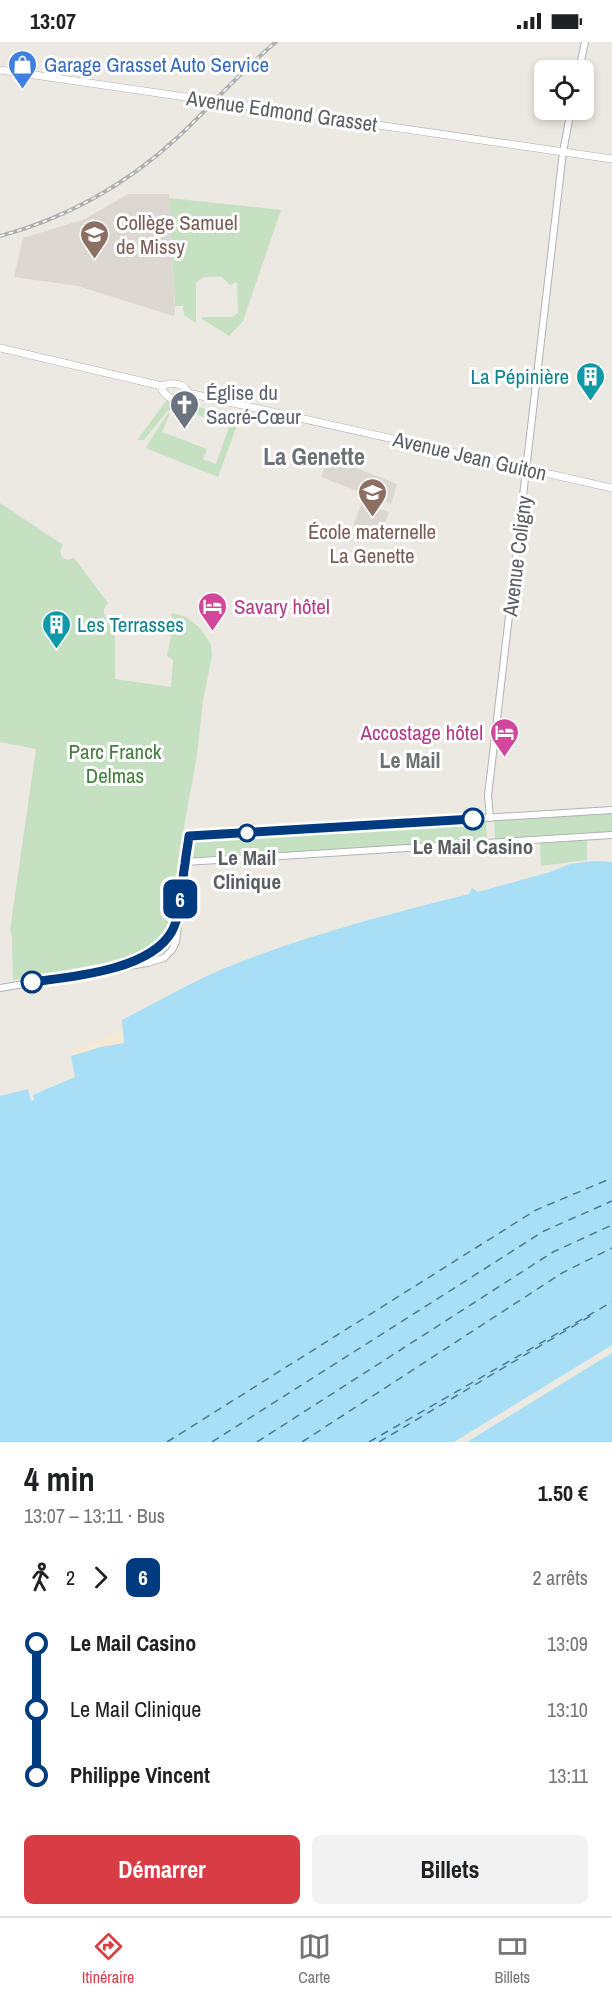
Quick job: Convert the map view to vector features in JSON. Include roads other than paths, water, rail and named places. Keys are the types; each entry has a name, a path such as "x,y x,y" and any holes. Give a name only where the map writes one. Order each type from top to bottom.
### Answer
{"main road":[{"name":"Avenue Edmond Grasset","path":"0,70 612,159"},
{"path":"0,348 162,386 177,384 185,387 188,393 184,398 172,399 164,392 162,386"},
{"name":"Avenue Jean Guiton","path":"188,393 612,488"}],"street":[{"path":"581,60 585,42"},
{"name":"Avenue Coligny","path":"490,818 488,795 563,152 569,120"},
{"path":"0,988 157,961 172,950 179,932 179,906 189,836 612,810"},
{"path":"185,862 612,835"},
{"path":"113,968 143,957 163,942 172,930 179,906"}],"water":[{"path":"594,861 612,862 612,1442 0,1442 0,1096 28,1089 31,1101 34,1100 33,1095 75,1077 71,1056 124,1043 122,1020 200,979 242,961 338,929 469,894 472,888 478,892 550,872 570,864"}],"railway":[{"path":"0,236 49,220 95,197 138,170 178,137 276,42"}],"place":[{"name":"Garage Grasset Auto Service","path":"23,90"},
{"name":"Collège Samuel de Missy","path":"95,260"},
{"name":"La Pépinière","path":"590,402"},
{"name":"Église du Sacré-Cœur","path":"185,430"},
{"name":"École maternelle La Genette","path":"372,518"},
{"name":"Savary hôtel","path":"213,632"},
{"name":"Les Terrasses","path":"56,650"},
{"name":"Accostage hôtel","path":"504,758"},
{"name":"Le Mail Casino","path":"473,819"},
{"name":"Le Mail Clinique","path":"247,833"}],"district":[{"name":"La Genette","path":"314,456"},
{"name":"Le Mail","path":"410,760"}],"park label":[{"name":"Parc Franck Delmas","path":"115,763"}]}
